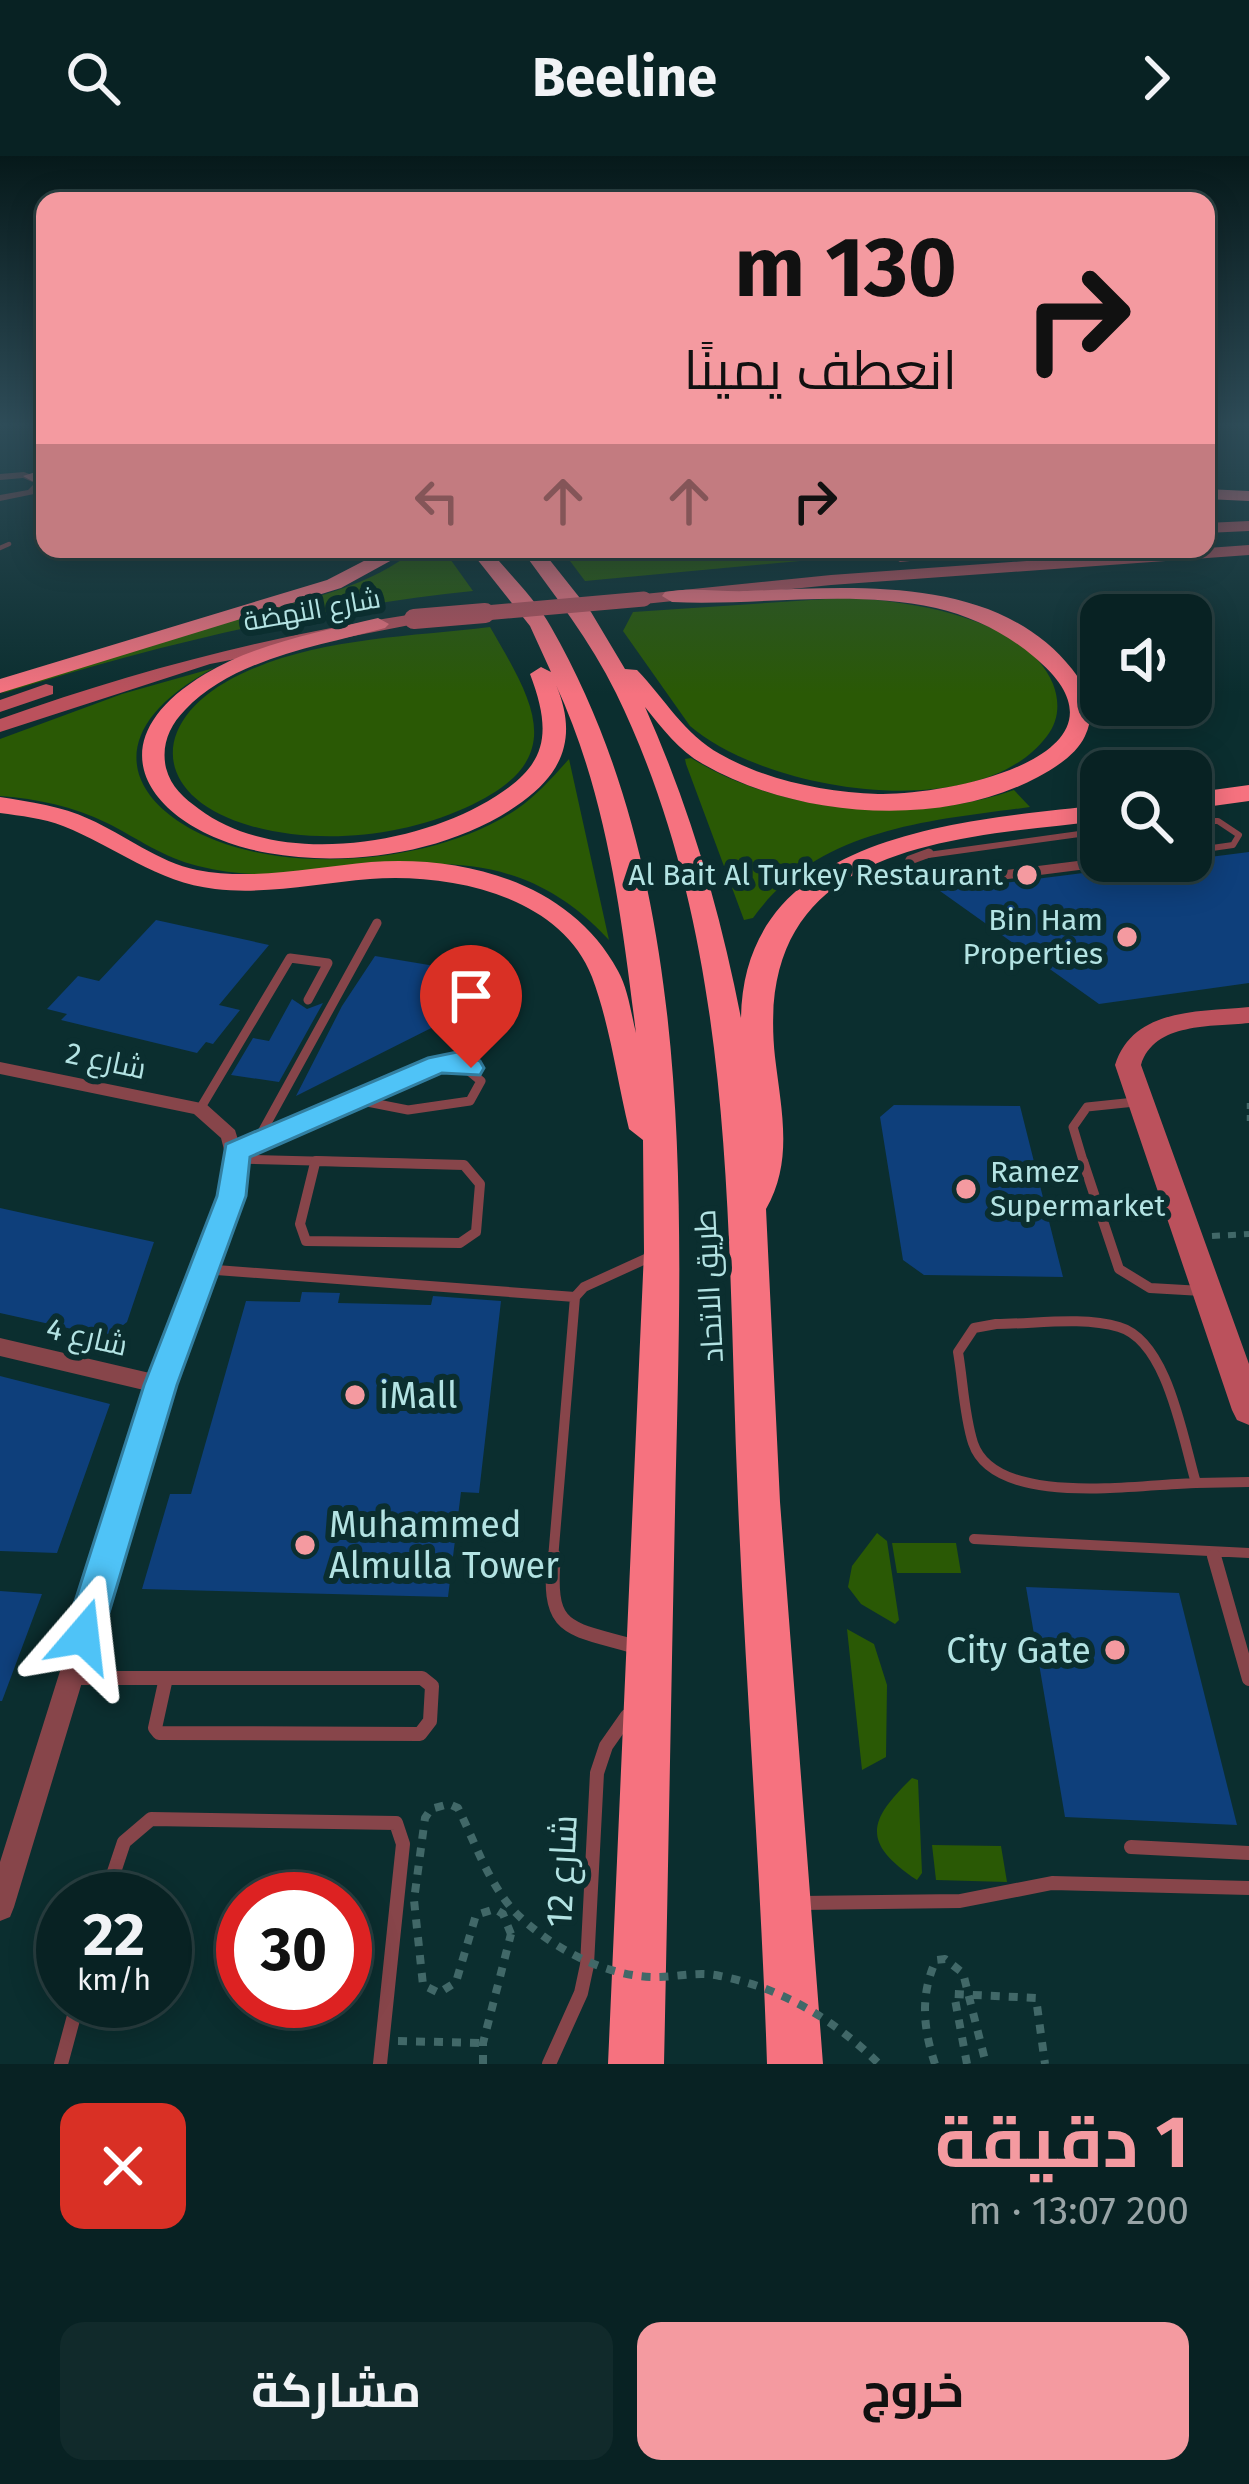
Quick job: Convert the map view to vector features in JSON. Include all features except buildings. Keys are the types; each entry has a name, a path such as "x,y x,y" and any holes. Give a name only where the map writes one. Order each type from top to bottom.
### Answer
{"highway":[{"path":"0,686 334,584 385,558"},
{"name":"طريق الاتحاد","path":"487,558 540,625 574,692 603,771 628,861 658,1075 662,1252 636,2064"},
{"name":"طريق الاتحاد","path":"538,558 575,604 602,650 667,792 707,925 723,1000 748,1208 759,1502 789,1903 795,2064"},
{"path":"378,624 252,660 181,700 159,726 149,753 149,767 164,795 194,819 238,838 325,849 418,837 472,819 517,795 546,766 560,723 503,577"},
{"path":"602,650 697,751 760,782 815,795 902,800 980,790 1049,761 1077,724 1078,699 1056,661 1028,639 973,611 916,597 868,592 714,599 672,596"},
{"path":"1212,801 1249,793"},
{"path":"0,805 62,817 159,868 204,880 257,883 405,870 484,881 531,898 569,924 597,956 606,975 660,1183"},
{"path":"748,1208 765,1177 768,1150 758,988 785,919 824,880 875,854 960,832 1080,817"}],"main road":[{"path":"1215,528 1249,526"},
{"path":"1215,553 1249,550"},
{"path":"641,591 907,558"},
{"path":"641,591 672,596 1149,558"},
{"name":"شارع النهضة","path":"0,706 206,643 413,612 641,591"},
{"name":"شارع النهضة","path":"0,726 198,661 378,624 413,612"},
{"path":"1249,1016 1160,1028 1138,1040 1128,1065 1249,1410"}],"street":[{"name":"شارع 2","path":"0,1068 200,1109"},
{"path":"0,1907 160,1385 232,1196 243,1151 200,1109"},
{"name":"شارع 4","path":"0,1347 160,1385"}],"lane":[{"path":"0,548 9,544"},
{"path":"1212,817 1239,835 1233,845 1212,848"},
{"path":"1080,834 932,852 910,860 906,868 916,877 941,883 1080,865"},
{"path":"243,1151 376,923"},
{"path":"200,1109 290,958 328,963 308,1000"},
{"path":"243,1151 357,1100 444,1062 465,1064 481,1081 475,1097 463,1103 397,1110 357,1100"},
{"path":"1140,1102 1097,1104 1080,1112 1073,1127 1112,1257 1124,1276 1146,1288 1207,1292"},
{"path":"243,1151 315,1163 470,1167 481,1180 476,1232 460,1244 306,1240 300,1223 315,1163"},
{"path":"649,1670 563,1621 551,1608 575,1297 584,1286 662,1252"},
{"path":"203,1269 575,1297"},
{"path":"1196,1483 1157,1359 1132,1331 996,1324 974,1328 960,1342 959,1362 974,1448 997,1476 1034,1487 1249,1482"},
{"path":"974,1539 1249,1553"},
{"path":"1213,1552 1249,1679"},
{"name":"شارع 12","path":"548,2064 581,1994 587,1965 600,1759 649,1670"},
{"path":"70,1678 166,1678 427,1679 432,1686 430,1721 425,1731 415,1734 159,1733 155,1728 166,1678"},
{"path":"113,1872 129,1832 151,1819 396,1823 403,1844 380,2064"},
{"path":"1131,1847 1249,1853"},
{"path":"789,1903 960,1901 1052,1883 1249,1888"},
{"path":"61,2064 71,2028"}],"path":[{"path":"1249,1103 1249,1122"},
{"path":"1188,1237 1249,1234"},
{"path":"483,2064 483,2043 511,1934 503,1914 495,1909 476,1915 456,1982 439,1993 423,1985 413,1900 425,1818 431,1809 449,1804 458,1808 498,1890 516,1912 562,1949 621,1973 652,1977 714,1974 773,1989 850,2035 879,2064"},
{"path":"935,2064 924,2025 925,1988 936,1960 946,1958 957,1962 963,1973 986,2064"},
{"path":"967,2064 955,1994 1036,1998 1046,2064"},
{"path":"382,2041 483,2043"}],"green space":[{"path":"449,558 473,591 352,607 234,630 0,694 121,650 335,591 398,562"},
{"path":"568,558 832,558 585,581"},
{"path":"841,598 929,608 960,616 1017,642 1039,661 1053,684 1057,711 1051,730 1015,764 973,782 924,790 871,790 818,782 724,749 690,726 623,631 633,612"},
{"path":"490,627 520,682 534,730 531,751 520,771 465,808 387,831 304,835 251,826 217,813 193,796 178,777 173,756 176,734 189,712 241,674 331,646"},
{"path":"214,668 169,698 144,728 136,758 144,785 164,810 194,831 278,856 338,859 402,853 491,824 531,798 569,759 609,940 560,898 511,875 461,865 305,874 252,874 198,866 81,812 0,796 0,739 122,694"},
{"path":"685,759 765,792 806,802 849,808 934,808 1014,790 1030,807 915,825 842,847 809,865 779,888 753,918 744,920 686,764"},
{"path":"877,1533 887,1541 899,1620 895,1624 861,1604 848,1587 852,1566"},
{"path":"892,1543 956,1543 961,1573 897,1573"},
{"path":"847,1629 874,1644 887,1685 886,1757 862,1770"},
{"path":"912,1778 918,1780 922,1873 917,1880 886,1854 877,1830 887,1806"},
{"path":"932,1845 1001,1846 1007,1882 936,1880"}],"place":[{"name":"Al Bait Al Turkey Restaurant","path":"1027,875"},
{"name":"Bin Ham Properties","path":"1127,937"},
{"name":"Ramez Supermarket","path":"966,1189"},
{"name":"iMall","path":"355,1395"},
{"name":"Muhammed Almulla Tower","path":"305,1545"},
{"name":"City Gate","path":"1115,1650"}],"route":[{"path":"83,1636 160,1385 232,1196 236,1152 437,1064 457,1061 471,1068"}]}
